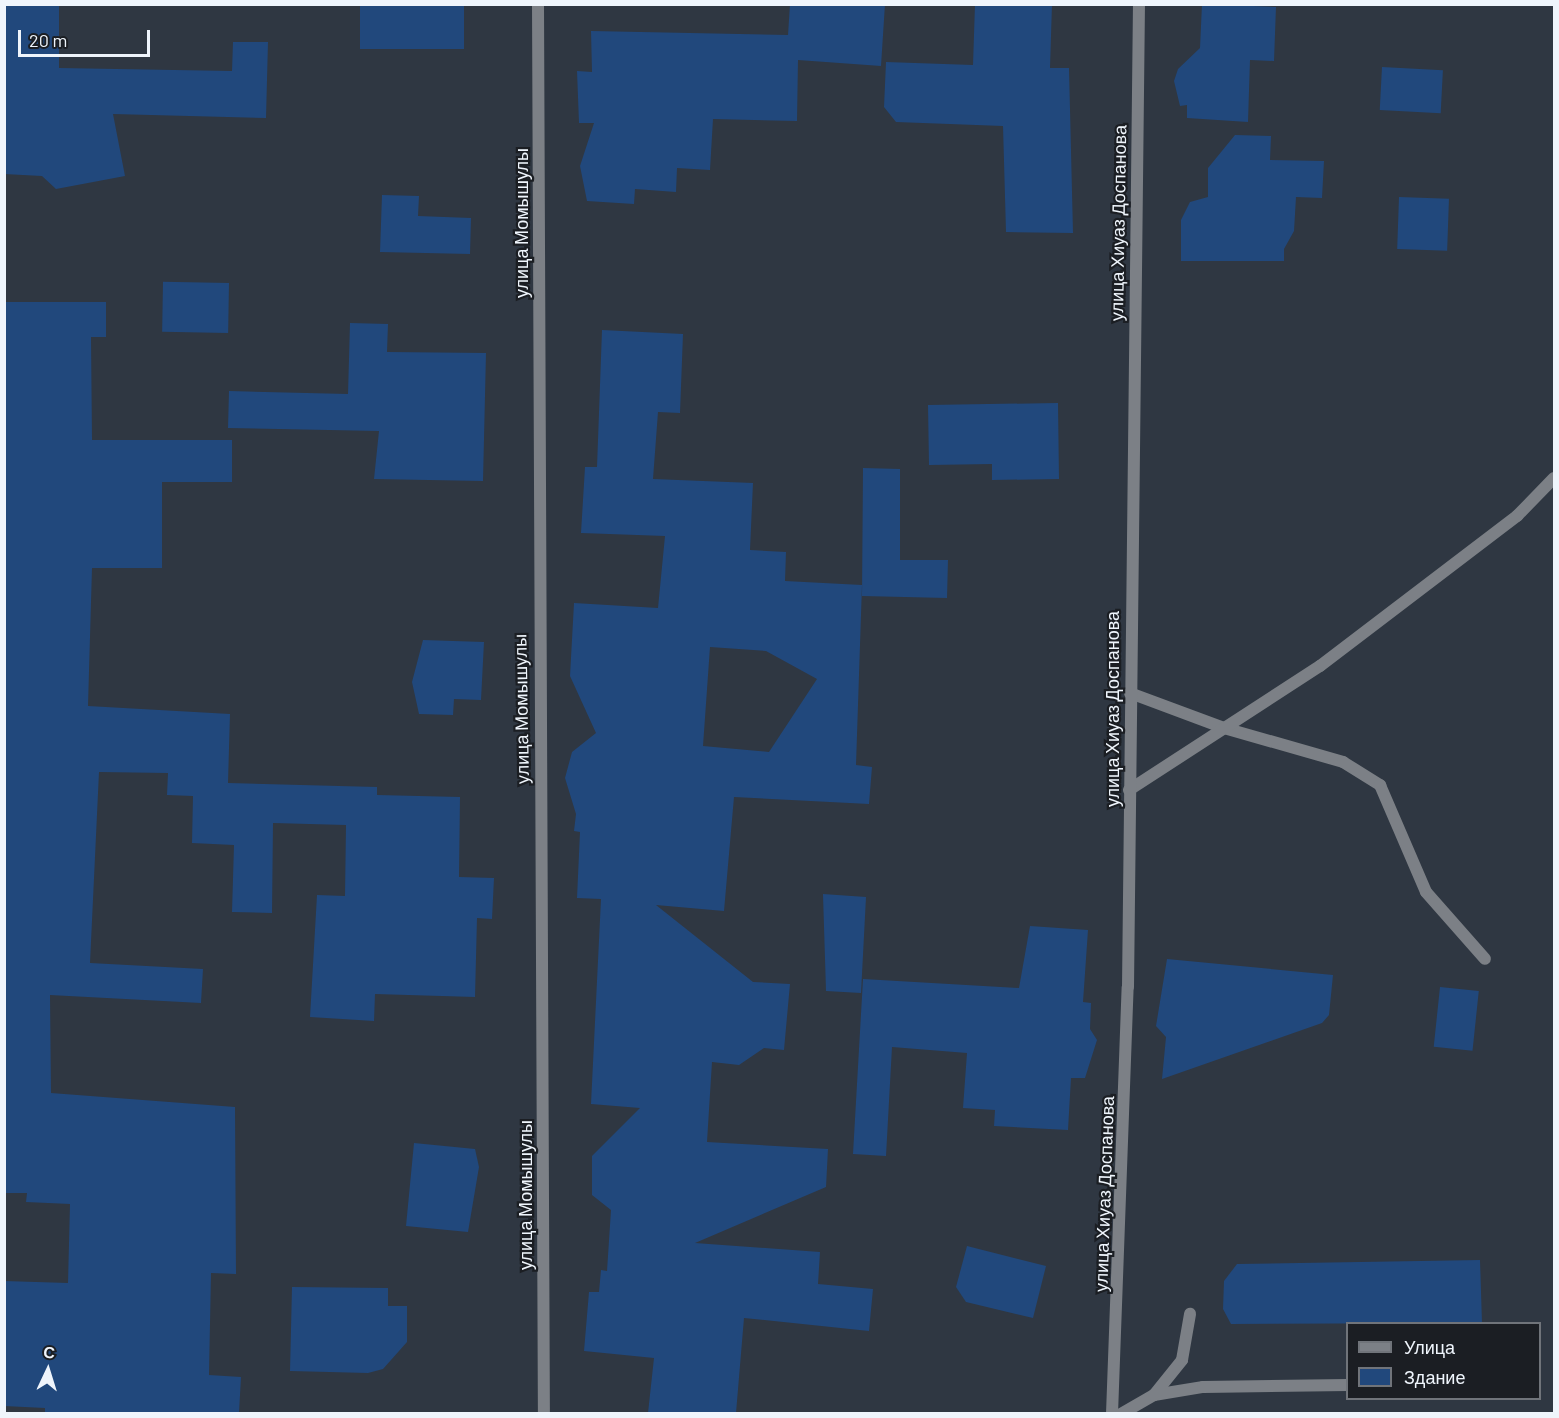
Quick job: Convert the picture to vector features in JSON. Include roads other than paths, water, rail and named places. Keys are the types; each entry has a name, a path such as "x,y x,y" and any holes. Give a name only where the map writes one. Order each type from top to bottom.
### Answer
{"street":[{"name":"улица Момышулы","path":"538,4 544,1413"},
{"name":"улица Хиуаз Доспанова","path":"1112,1413 1123,1189 1139,4"},
{"path":"1129,790 1320,666 1517,516 1554,478"},
{"path":"1130,693 1224,728 1343,762 1380,785 1426,892 1485,959"},
{"path":"1154,1395 1182,1360 1190,1314"},
{"path":"1121,1413 1154,1395 1203,1387 1346,1385"}]}
